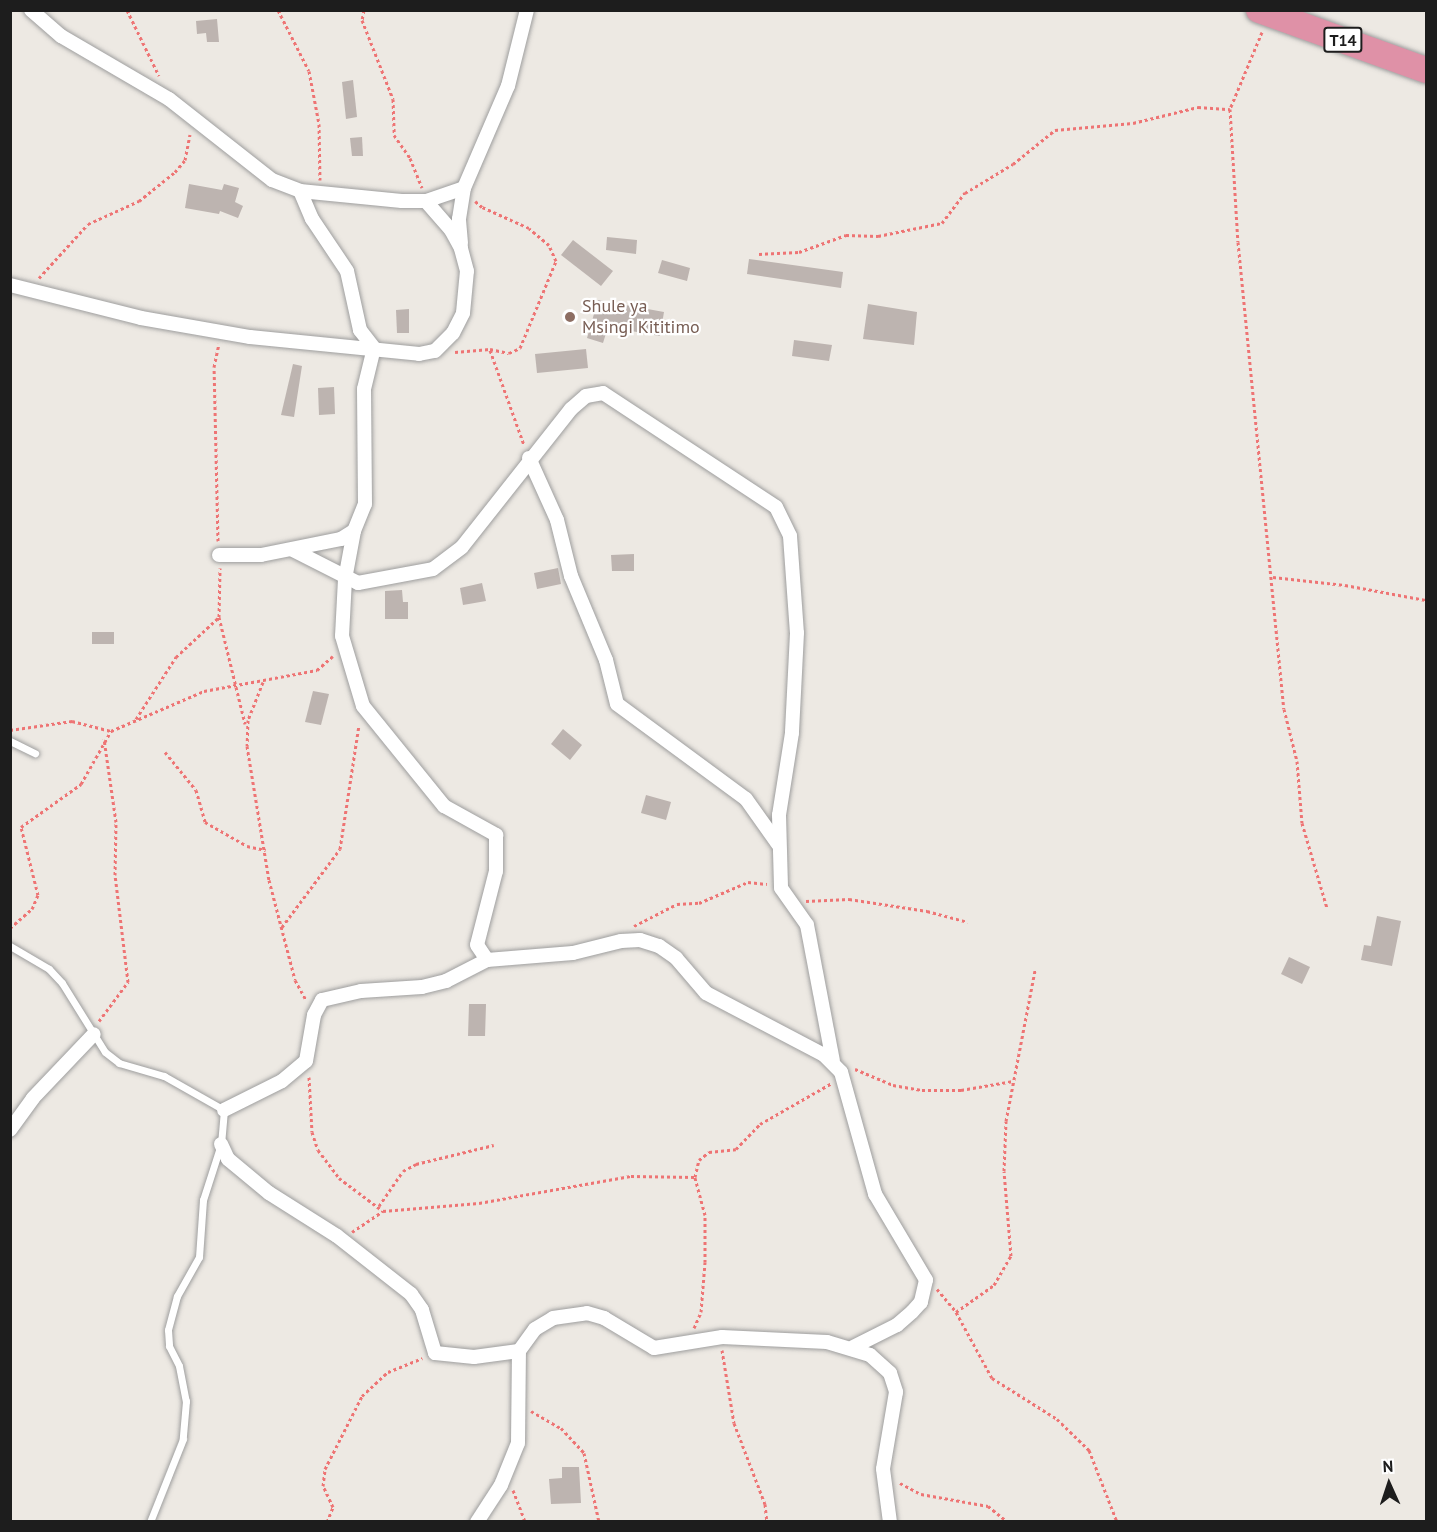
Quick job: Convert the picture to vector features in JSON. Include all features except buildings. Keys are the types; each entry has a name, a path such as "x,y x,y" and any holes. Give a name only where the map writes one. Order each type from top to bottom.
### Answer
{"highway":[{"name":"T14","path":"1267,12 1426,70"}],"street":[{"path":"32,10 62,36 170,99 255,170 300,191 426,201 464,188"},
{"path":"17,287 141,318 222,330 250,337 419,354 435,351 453,333 463,313 466,271 461,248 459,219 464,188 508,86 527,10"},
{"path":"300,191 312,219 347,271 360,330 374,348"},
{"path":"426,201 461,248"},
{"path":"374,348 364,389 365,504 354,531 345,579 342,636 363,706 444,806 496,836 496,872 477,945 487,960"},
{"path":"293,550 345,579 372,582 433,568 448,559 484,519 529,458 586,396 603,393 776,507 790,536 797,633 792,734 777,844 786,898 807,925 835,1063 843,1078 874,1194 926,1280 921,1302 912,1312 897,1325 853,1347"},
{"path":"529,458 557,520 571,576 606,660 617,704 746,799 777,844"},
{"path":"219,555 293,550 340,539 354,531"},
{"path":"224,1110 282,1081 306,1061 314,1015 322,1000 361,991 422,987 446,981 487,960 564,955 621,941 640,940 659,946 676,958 706,993 835,1063"},
{"path":"10,1130 33,1098 94,1034"},
{"path":"221,1144 228,1159 269,1193 337,1236 418,1302 435,1353 465,1358 519,1351"},
{"path":"477,1521 505,1475 518,1443 521,1407 519,1351 535,1329 567,1314 587,1313 604,1318 654,1348 684,1341 722,1337 853,1347 883,1364 893,1380 894,1410 883,1469 890,1521"}],"lane":[{"path":"10,741 35,753"},
{"path":"10,946 56,975 105,1052 118,1063 164,1076 224,1110 221,1144 203,1200 199,1257 177,1296 168,1330 169,1346 179,1366 186,1401 183,1439 150,1521"}],"path":[{"path":"127,10 170,99"},
{"path":"278,10 309,71 315,98 320,193"},
{"path":"364,10 362,20 393,99 394,135 410,158 426,201"},
{"path":"1267,12 1230,109 1246,330 1273,577 1284,709 1297,761 1302,823 1327,908"},
{"path":"759,254 799,252 846,235 879,236 942,223 965,193 1013,164 1055,130 1134,123 1198,107 1230,109"},
{"path":"17,287 47,272 88,224 139,201 175,172 190,146 190,117"},
{"path":"435,351 490,349 514,352 524,344 556,261 549,245 540,237 517,222 482,207 464,188"},
{"path":"222,330 214,367 219,617 238,685 269,880 295,980 314,1015"},
{"path":"490,349 529,458"},
{"path":"1273,577 1344,585 1426,600"},
{"path":"135,721 176,657 219,617"},
{"path":"10,928 32,909 38,896 21,827 81,784 104,738 111,730 204,691 263,682 317,670 330,661 342,636"},
{"path":"246,729 263,682"},
{"path":"282,927 340,849 363,706"},
{"path":"10,730 72,721 111,730"},
{"path":"94,1034 98,1022 128,982 115,875 116,822 104,738"},
{"path":"165,752 196,790 205,822 247,846 266,850"},
{"path":"621,941 631,928 661,909 677,904 699,903 748,882 769,885 786,898 849,899 927,911 968,922"},
{"path":"956,1312 994,1285 1011,1256 1004,1148 1013,1081 1035,970"},
{"path":"306,1061 318,1150 339,1178 383,1211"},
{"path":"835,1063 894,1085 922,1090 962,1090 1013,1081"},
{"path":"684,1341 693,1332 701,1312 704,1290 705,1215 695,1177 703,1155 736,1149 760,1124 794,1101 843,1078"},
{"path":"379,1206 404,1172 416,1164 494,1145"},
{"path":"337,1236 359,1229 383,1211 479,1203 631,1176 695,1177"},
{"path":"926,1280 956,1312 992,1378 1057,1419 1089,1450 1117,1521"},
{"path":"722,1337 724,1376 734,1423 765,1504 767,1521"},
{"path":"327,1521 333,1506 323,1486 325,1469 362,1396 388,1372 435,1353"},
{"path":"521,1407 561,1428 584,1453 599,1521"},
{"path":"883,1469 921,1494 988,1506 1008,1521"},
{"path":"505,1475 525,1521"}],"place":[{"name":"Shule ya Msingi Kititimo","path":"570,317"}]}
